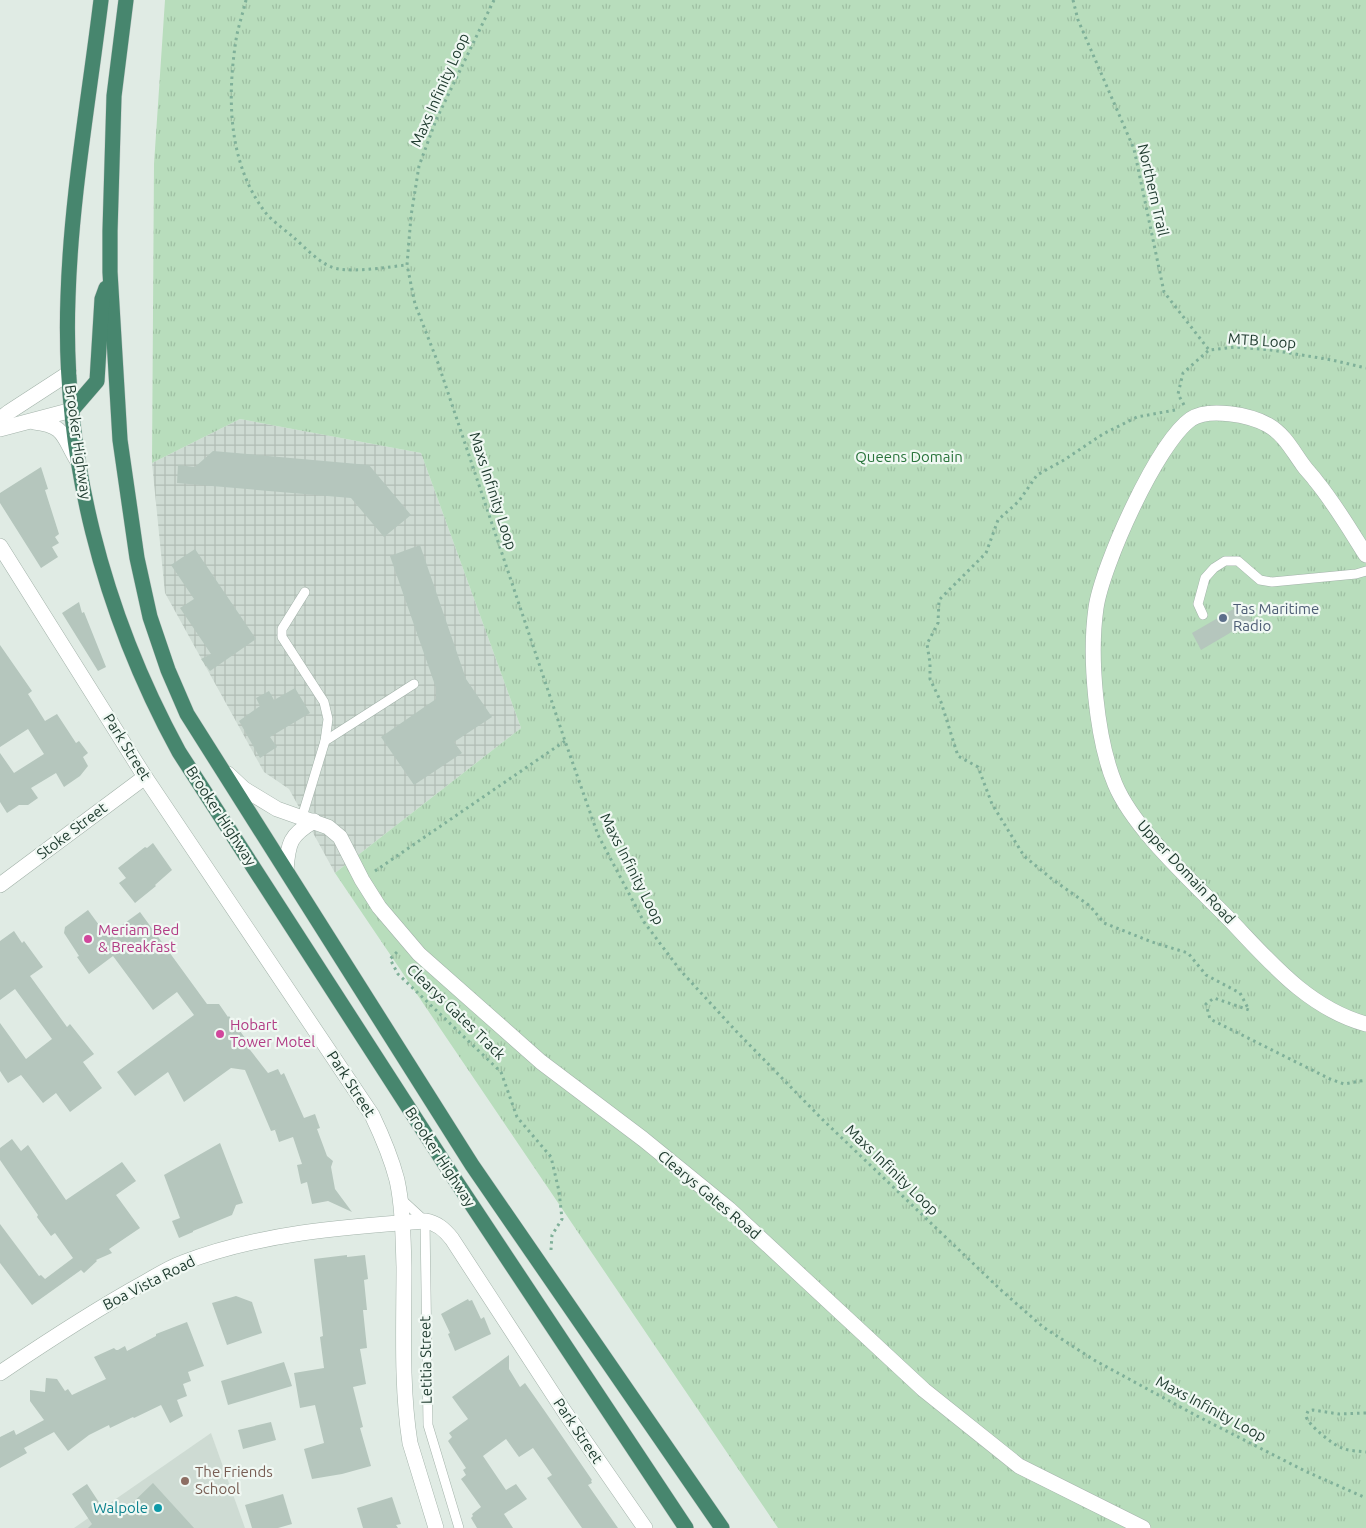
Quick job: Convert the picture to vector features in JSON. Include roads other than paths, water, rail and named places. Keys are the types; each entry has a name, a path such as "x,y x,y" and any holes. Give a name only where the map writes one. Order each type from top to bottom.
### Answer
{"highway":[{"name":"Brooker Highway","path":"101,0 72,229 68,297 69,373 80,477 100,562 121,626 162,720 179,752 450,1172 686,1528"},
{"name":"Brooker Highway","path":"126,0 114,96 111,160 110,272 120,440 137,558 150,617 168,670 187,714 472,1165 722,1528"},
{"path":"72,410 97,380 102,299 110,272"}],"street":[{"path":"0,420 9,412 69,373"},
{"path":"0,429 72,410"},
{"name":"Upper Domain Road","path":"1366,555 1317,481 1280,433 1266,424 1238,415 1214,412 1193,418 1170,442 1157,461 1104,574 1096,607 1094,645 1094,679 1107,760 1116,786 1129,809 1152,839 1289,981 1322,1006 1366,1024"},
{"path":"24,422 39,422 57,429 67,439 78,461"},
{"name":"Park Street","path":"0,546 145,777 372,1115 385,1142 390,1158 400,1198 403,1222 424,1221 440,1226 452,1239 564,1411 645,1528"},
{"name":"Clearys Gates Road","path":"223,770 244,789 259,799 277,809 328,827 340,837 362,880 379,907 419,954 541,1062 643,1139 729,1209 924,1390 1019,1466 1143,1528"},
{"name":"Stoke Street","path":"0,885 145,777"},
{"path":"286,870 288,848 292,837 308,819"},
{"name":"Boa Vista Road","path":"0,1373 115,1299 180,1264 230,1246 271,1238 340,1228 403,1222"},
{"name":"Letitia Street","path":"403,1222 405,1386 408,1429 410,1443 436,1528"}],"lane":[{"path":"1203,615 1198,604 1205,578 1214,568 1225,561 1238,561 1260,580 1272,582 1356,574 1366,571"},
{"path":"305,592 282,628 282,637 324,702 328,719 308,819"},
{"path":"325,741 414,684"},
{"path":"400,1198 424,1221"},
{"name":"Letitia Street","path":"424,1221 428,1425 459,1528"}],"place":[{"name":"Tas Maritime Radio","path":"1223,618"},
{"name":"Meriam Bed & Breakfast","path":"88,939"},
{"name":"Hobart Tower Motel","path":"220,1034"},
{"name":"The Friends School","path":"185,1481"},
{"name":"Walpole","path":"158,1508"}],"park label":[{"name":"Queens Domain","path":"909,457"}]}
